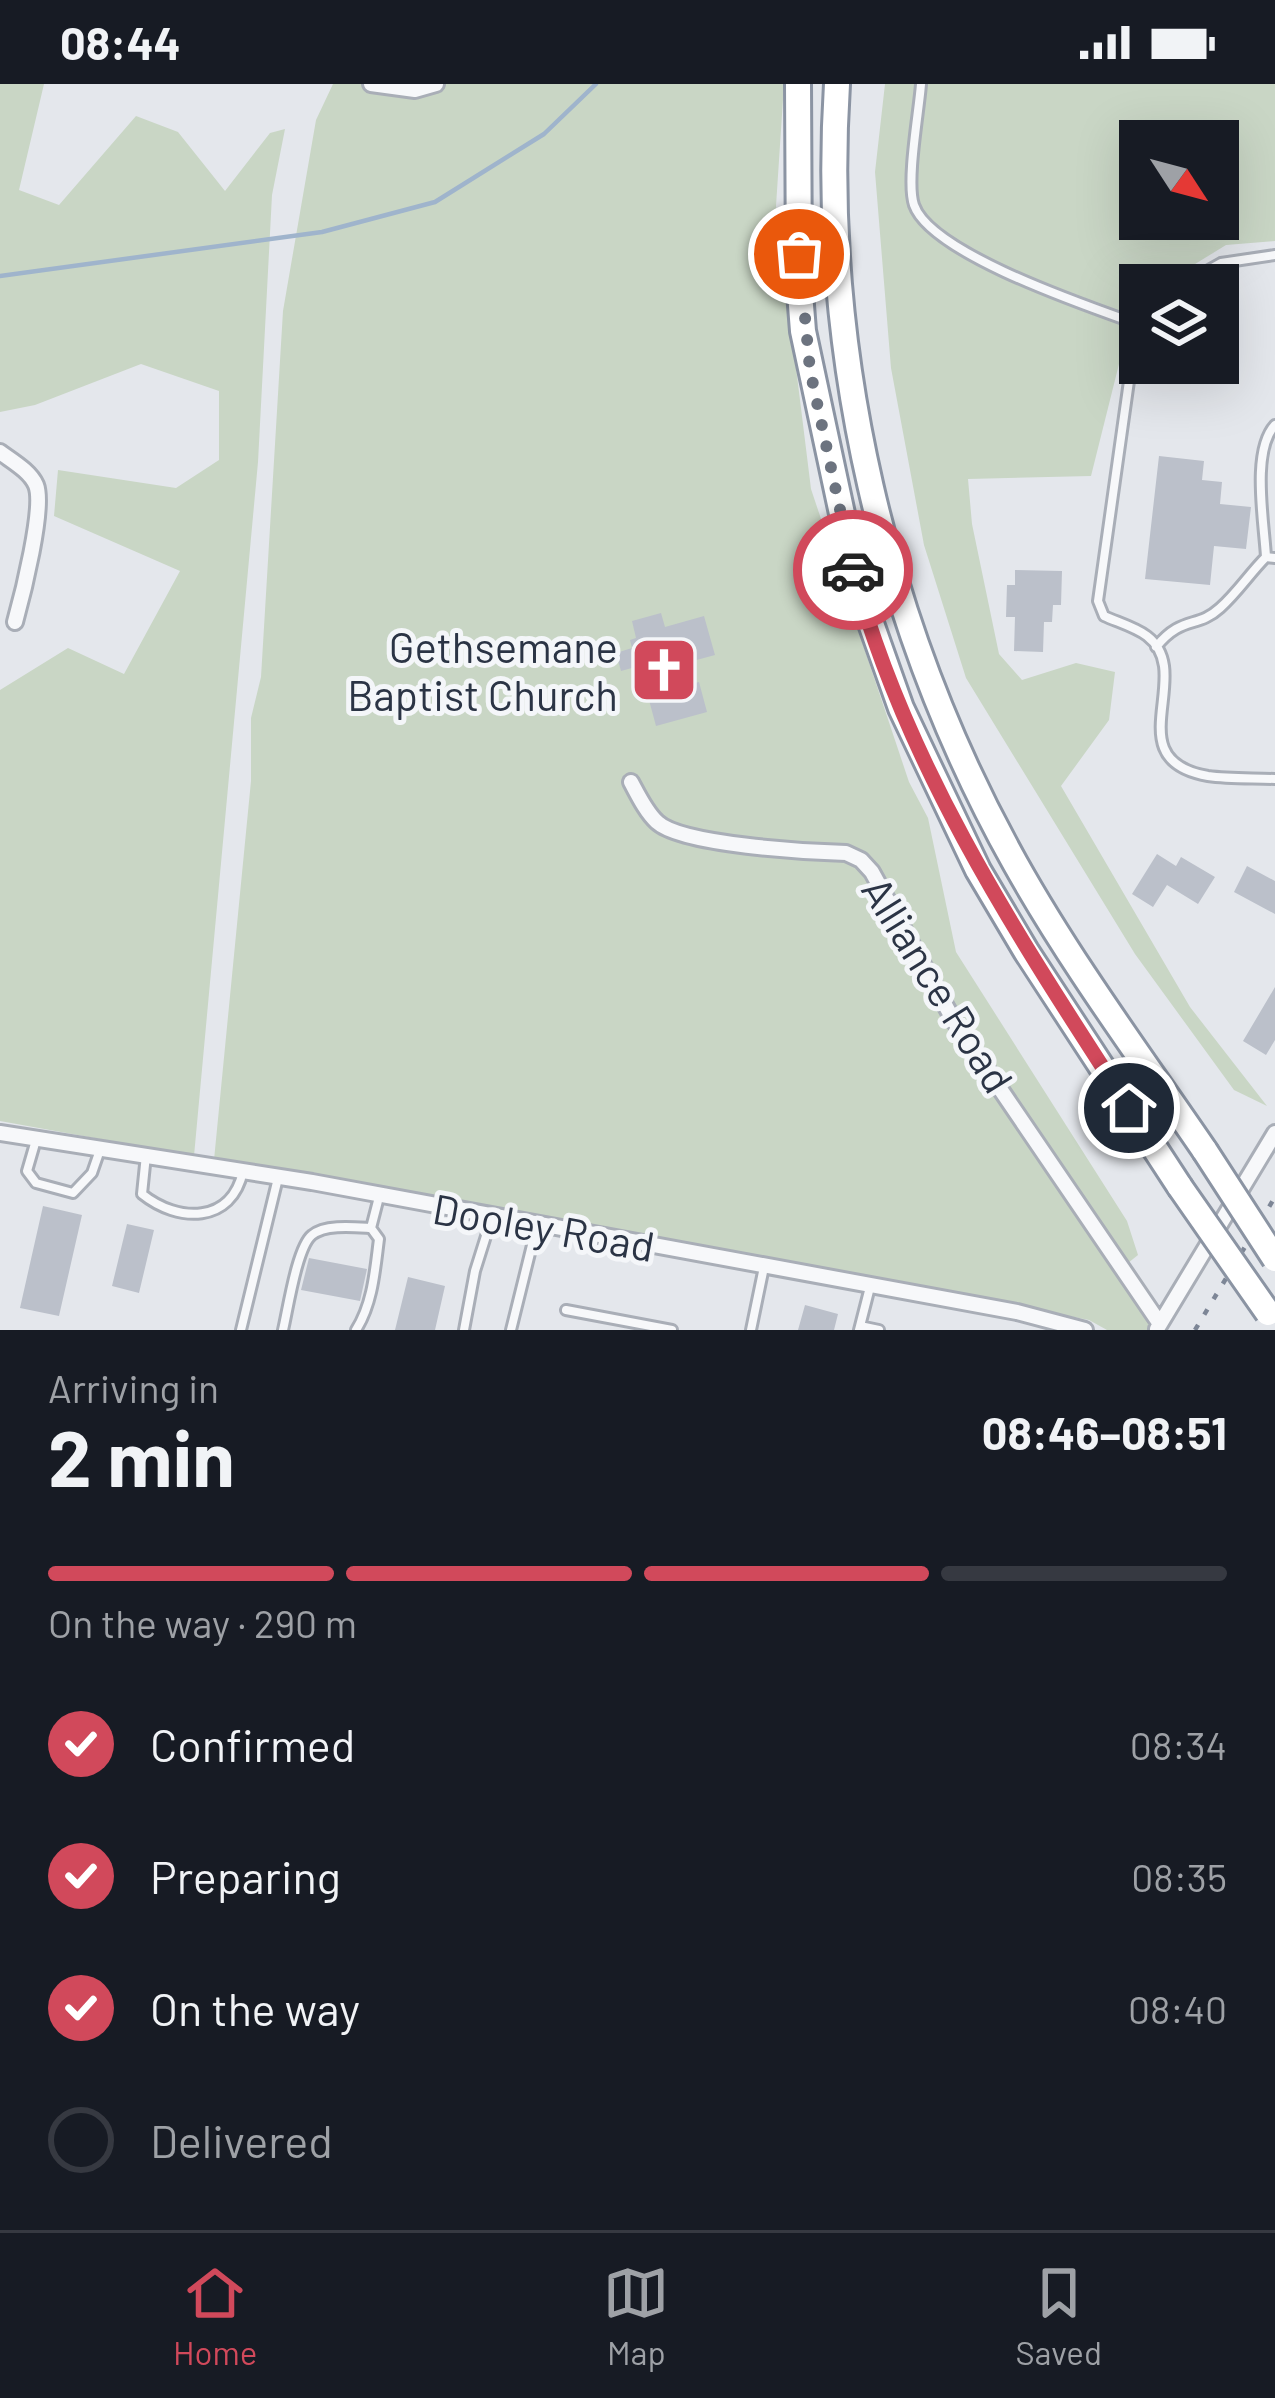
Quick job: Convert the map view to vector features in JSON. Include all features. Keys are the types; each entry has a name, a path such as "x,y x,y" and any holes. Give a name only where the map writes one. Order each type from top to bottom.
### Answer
{"highway":[{"path":"798,84 803,331 857,584 901,708 978,870 1026,951 1272,1318"},
{"path":"838,84 835,173 842,315 864,455 906,611 964,762 1012,859 1275,1258"}],"street":[{"path":"371,84 416,90 436,84"},
{"path":"0,452 30,477 38,492 15,622"},
{"name":"Alliance Road","path":"631,782 657,822 671,831 703,839 846,853 861,860 954,1021 1158,1327"},
{"name":"Dooley Road","path":"0,1133 278,1176 1017,1312 1085,1330"},
{"path":"1158,1327 1275,1133"}],"lane":[{"path":"921,84 911,188 916,211 964,254 1119,317"},
{"path":"1219,264 1275,255"},
{"path":"1129,384 1098,601 1104,616 1148,637 1156,647 1164,674 1160,740 1166,755 1183,768 1207,776 1275,779"},
{"path":"1156,647 1182,622 1218,610 1271,557 1261,460 1264,436 1275,425"},
{"path":"36,1139 27,1171 36,1183 73,1193 92,1173 100,1148"},
{"path":"146,1154 142,1194 178,1215 214,1212 229,1204 240,1188 243,1170"},
{"path":"241,1330 278,1176"},
{"path":"370,1228 379,1195"},
{"path":"464,1330 492,1217"},
{"path":"511,1330 537,1225"},
{"path":"283,1330 304,1246 313,1234 328,1228 370,1228"},
{"path":"356,1330 374,1277 379,1239 370,1228"},
{"path":"751,1330 764,1267"},
{"path":"870,1287 860,1328 879,1330"},
{"path":"566,1310 672,1330"}],"green space":[{"path":"0,84 44,84 19,190 59,205 136,116 178,132 225,191 270,133 285,129 272,195 258,462 194,1156 0,1121 0,690 68,648 124,674 180,571 54,516 58,470 176,488 219,460 219,391 141,364 35,405 0,412"},
{"path":"333,84 784,84 776,206 811,489 909,782 928,818 956,952 1127,1221 1138,1255 1118,1271 1152,1324 1149,1330 1107,1330 1089,1320 981,1299 214,1160 251,781 251,718 261,677 283,311 316,120"},
{"path":"885,84 1275,84 1275,241 1226,245 1195,264 1119,264 1119,364 1091,476 968,479 972,524 999,654 1022,680 1076,663 1115,672 1109,720 1061,786 1190,1007 1267,1106 1234,1090 1135,954 966,678 924,545 891,368 875,172"}],"building":[{"path":"1159,456 1204,461 1202,480 1222,482 1220,504 1251,507 1246,549 1214,546 1210,585 1145,579"},
{"path":"1015,570 1062,571 1061,605 1053,605 1052,622 1044,622 1043,652 1014,651 1015,617 1006,617 1007,585 1015,585"},
{"name":"Gethsemane Baptist Church","path":"661,613 665,627 704,616 715,655 678,665 684,686 699,682 707,712 656,726 649,700 657,698 649,669 641,671 639,666 621,671 616,653 632,648 630,640 636,638 632,621"},
{"path":"1157,854 1176,866 1181,857 1215,877 1198,904 1167,885 1153,907 1132,894"},
{"path":"1247,866 1275,881 1275,914 1234,892"},
{"path":"1275,987 1275,1040 1266,1055 1243,1041"},
{"path":"43,1206 82,1215 59,1316 20,1308"},
{"path":"127,1224 154,1230 139,1293 112,1286"},
{"path":"309,1258 367,1269 360,1301 301,1290"},
{"path":"408,1277 445,1286 435,1330 395,1330"},
{"path":"805,1305 838,1314 834,1330 798,1330"}],"waterway":[{"path":"0,276 322,232 435,202 544,134 596,84"}],"railway":[{"path":"1195,1330 1275,1197"}],"way so far":[{"path":"799,254 803,331 853,570"}],"place":[{"name":"Gethsemane Baptist Church","path":"664,670"}],"route":[{"path":"853,570 901,708 978,870 1129,1108"}]}
